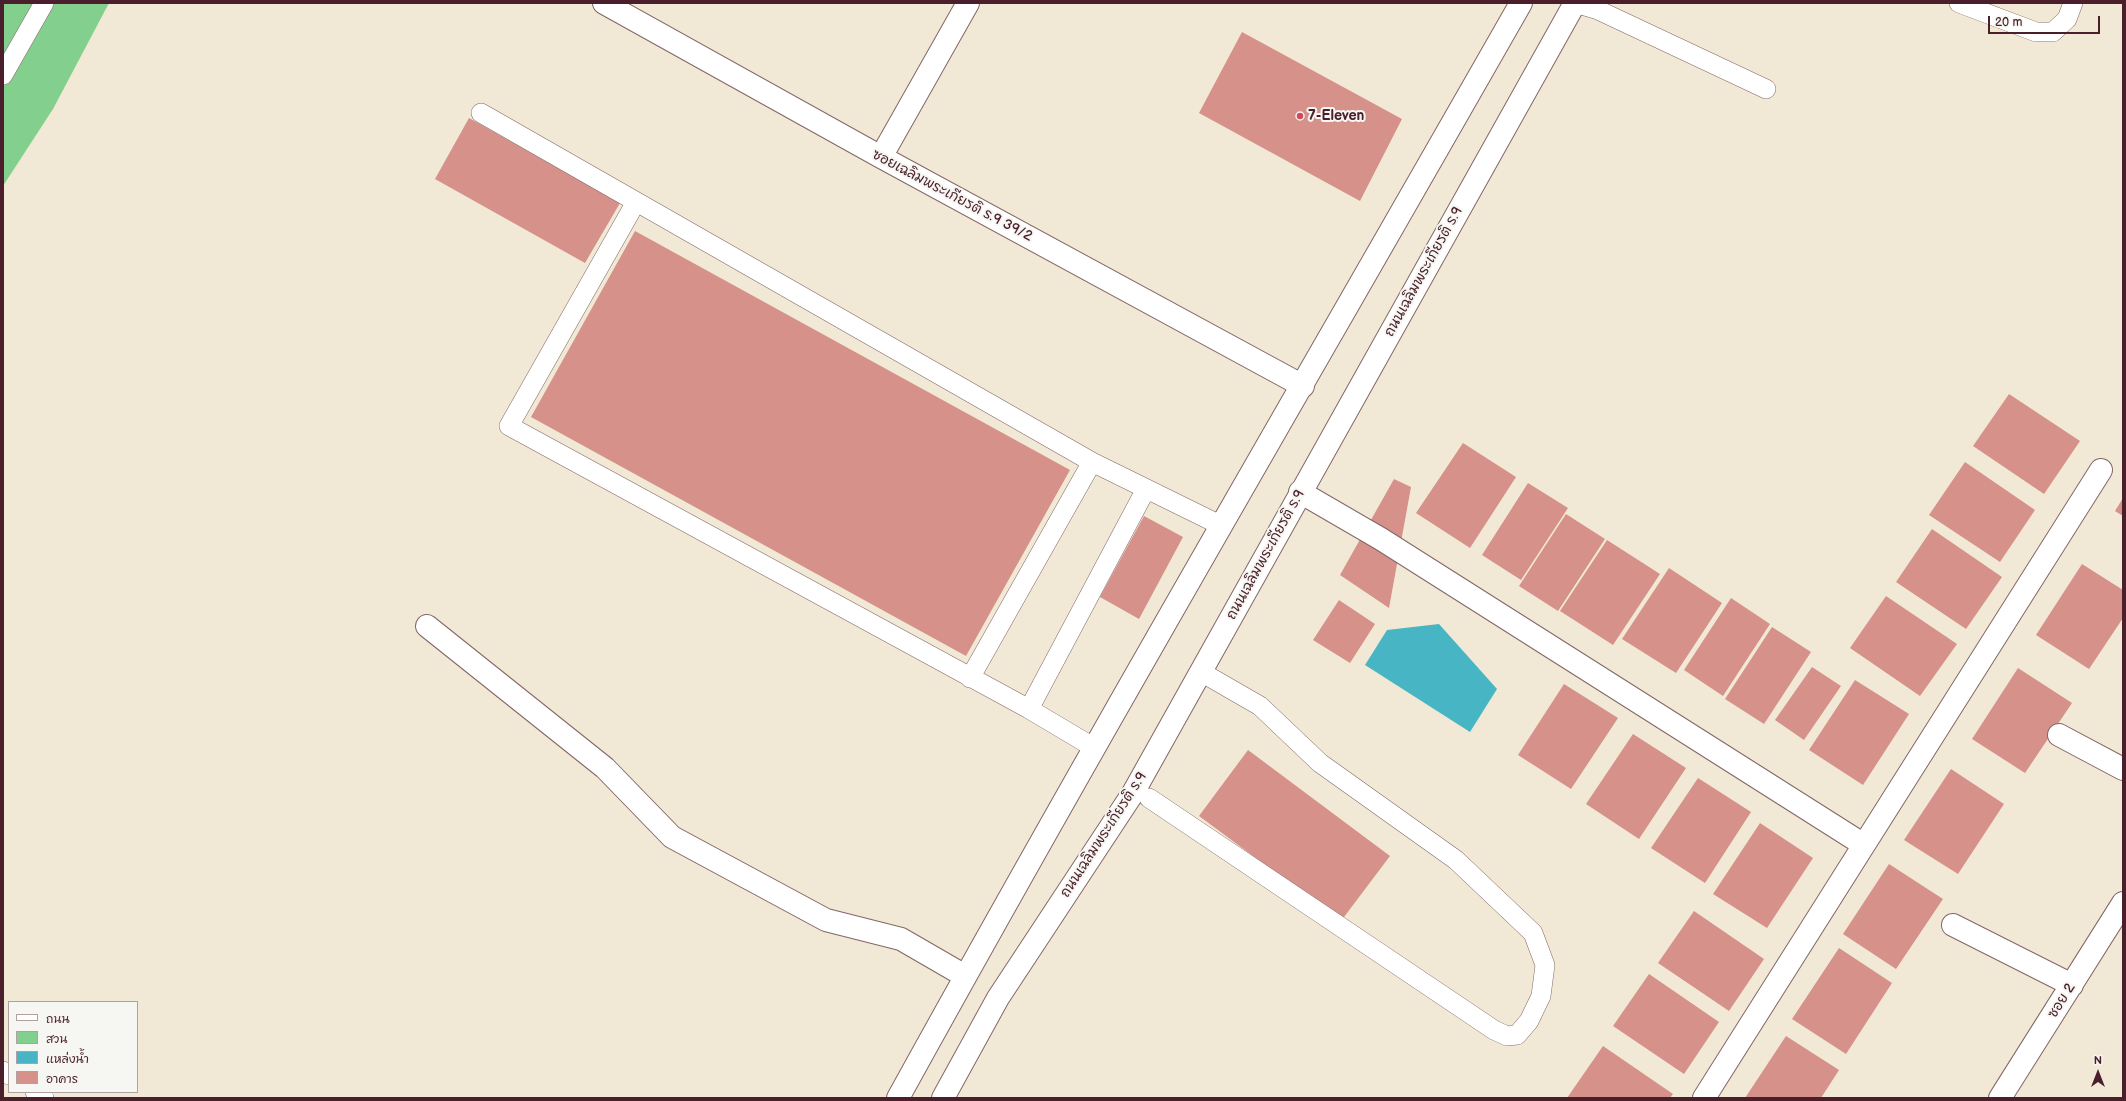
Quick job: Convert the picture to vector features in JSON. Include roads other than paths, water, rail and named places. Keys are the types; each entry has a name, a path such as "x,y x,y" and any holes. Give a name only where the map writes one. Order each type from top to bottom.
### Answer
{"street":[{"name":"ซอยเฉลิมพระเกียรติ ร.9 39/2","path":"604,3 881,158 1303,386"},
{"path":"881,158 968,3"},
{"path":"898,1098 1093,747 1303,386 1521,3"},
{"name":"ถนนเฉลิมพระเกียรติ ร.9","path":"943,1098 998,998 1133,793 1574,3"},
{"path":"1704,1098 2101,470"},
{"path":"1300,492 1381,540 1864,845"},
{"path":"427,626 605,768 672,837 826,920 901,939 965,976"},
{"path":"2059,735 2123,769"},
{"name":"ซอย 2","path":"2000,1098 2123,903"},
{"path":"1953,925 2072,985"}],"lane":[{"path":"3,75 44,3"},
{"path":"1574,3 1598,10 1766,89"},
{"path":"1959,3 2036,32 2053,32 2067,19 2073,3"},
{"path":"481,113 1092,462 1222,526"},
{"path":"636,202 509,426 1029,709 1093,747"},
{"path":"970,678 1092,462"},
{"path":"1029,709 1146,489"},
{"path":"1149,798 1494,1030 1507,1036 1517,1035 1529,1021 1540,996 1545,966 1533,933 1456,860 1320,763 1260,706 1201,672"}],"water":[{"path":"1439,624 1497,689 1470,732 1365,665 1387,630"}],"place":[{"name":"7-Eleven","path":"1300,116"}]}
